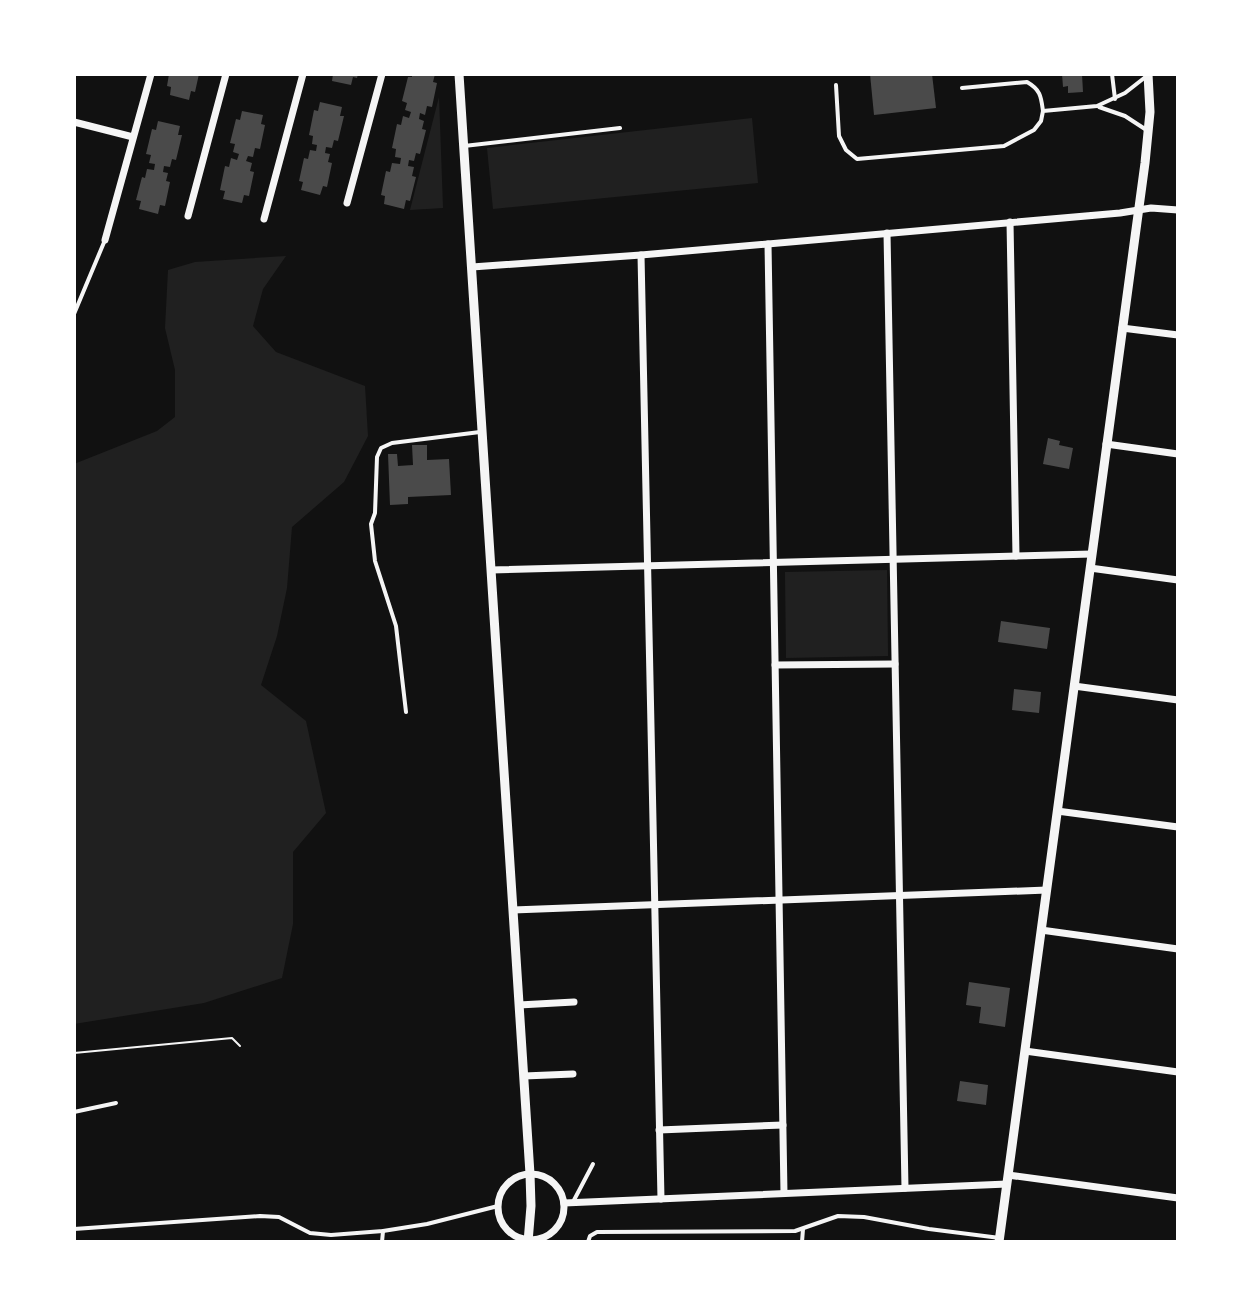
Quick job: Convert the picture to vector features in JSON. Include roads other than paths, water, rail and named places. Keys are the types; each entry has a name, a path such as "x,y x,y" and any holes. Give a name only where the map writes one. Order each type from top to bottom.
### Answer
{"street":[{"path":"105,240 151,74"},
{"path":"188,216 226,74"},
{"path":"264,219 303,74"},
{"path":"347,203 382,74"},
{"path":"459,74 530,1174 528,1241"},
{"path":"1000,1240 1138,210 1148,131 1148,74"},
{"path":"74,122 133,137"},
{"path":"472,267 768,244 1158,207 1178,210"},
{"path":"1010,222 1016,556"},
{"path":"887,233 905,1188"},
{"path":"768,244 784,1193"},
{"path":"641,255 661,1199"},
{"path":"1122,328 1178,335"},
{"path":"1106,444 1178,454"},
{"path":"491,570 1092,554"},
{"path":"1090,568 1178,580"},
{"path":"775,665 895,664"},
{"path":"1074,686 1178,700"},
{"path":"1057,811 1178,827"},
{"path":"513,910 1047,890"},
{"path":"1041,930 1178,949"},
{"path":"519,1005 574,1002"},
{"path":"1025,1051 1178,1072"},
{"path":"524,1076 573,1074"},
{"path":"659,1130 783,1125"},
{"path":"530,1174 550,1180 568,1203 555,1230 543,1238 528,1241 504,1227 498,1206 501,1192 510,1181 530,1174"},
{"path":"568,1203 905,1188 1008,1179 1178,1198"}],"lane":[{"path":"1112,74 1115,99"},
{"path":"1043,111 1097,106 1115,99 1148,74"},
{"path":"836,85 839,136 846,150 857,159 1004,146 1034,130 1041,121 1041,97 1036,87 1027,82 962,88"},
{"path":"1097,106 1125,116 1148,131"},
{"path":"464,146 620,128"},
{"path":"74,314 105,240"},
{"path":"406,712 396,626 375,561 371,524 375,513 377,457 381,448 392,443 482,432"},
{"path":"74,1112 116,1103"},
{"path":"568,1203 593,1164"},
{"path":"74,1229 260,1216 279,1217 310,1233 331,1235 427,1224 498,1206"},
{"path":"588,1242 590,1236 597,1232 795,1231 838,1216 864,1217 1000,1240"},
{"path":"802,1242 803,1229"},
{"path":"382,1242 383,1231"}]}
